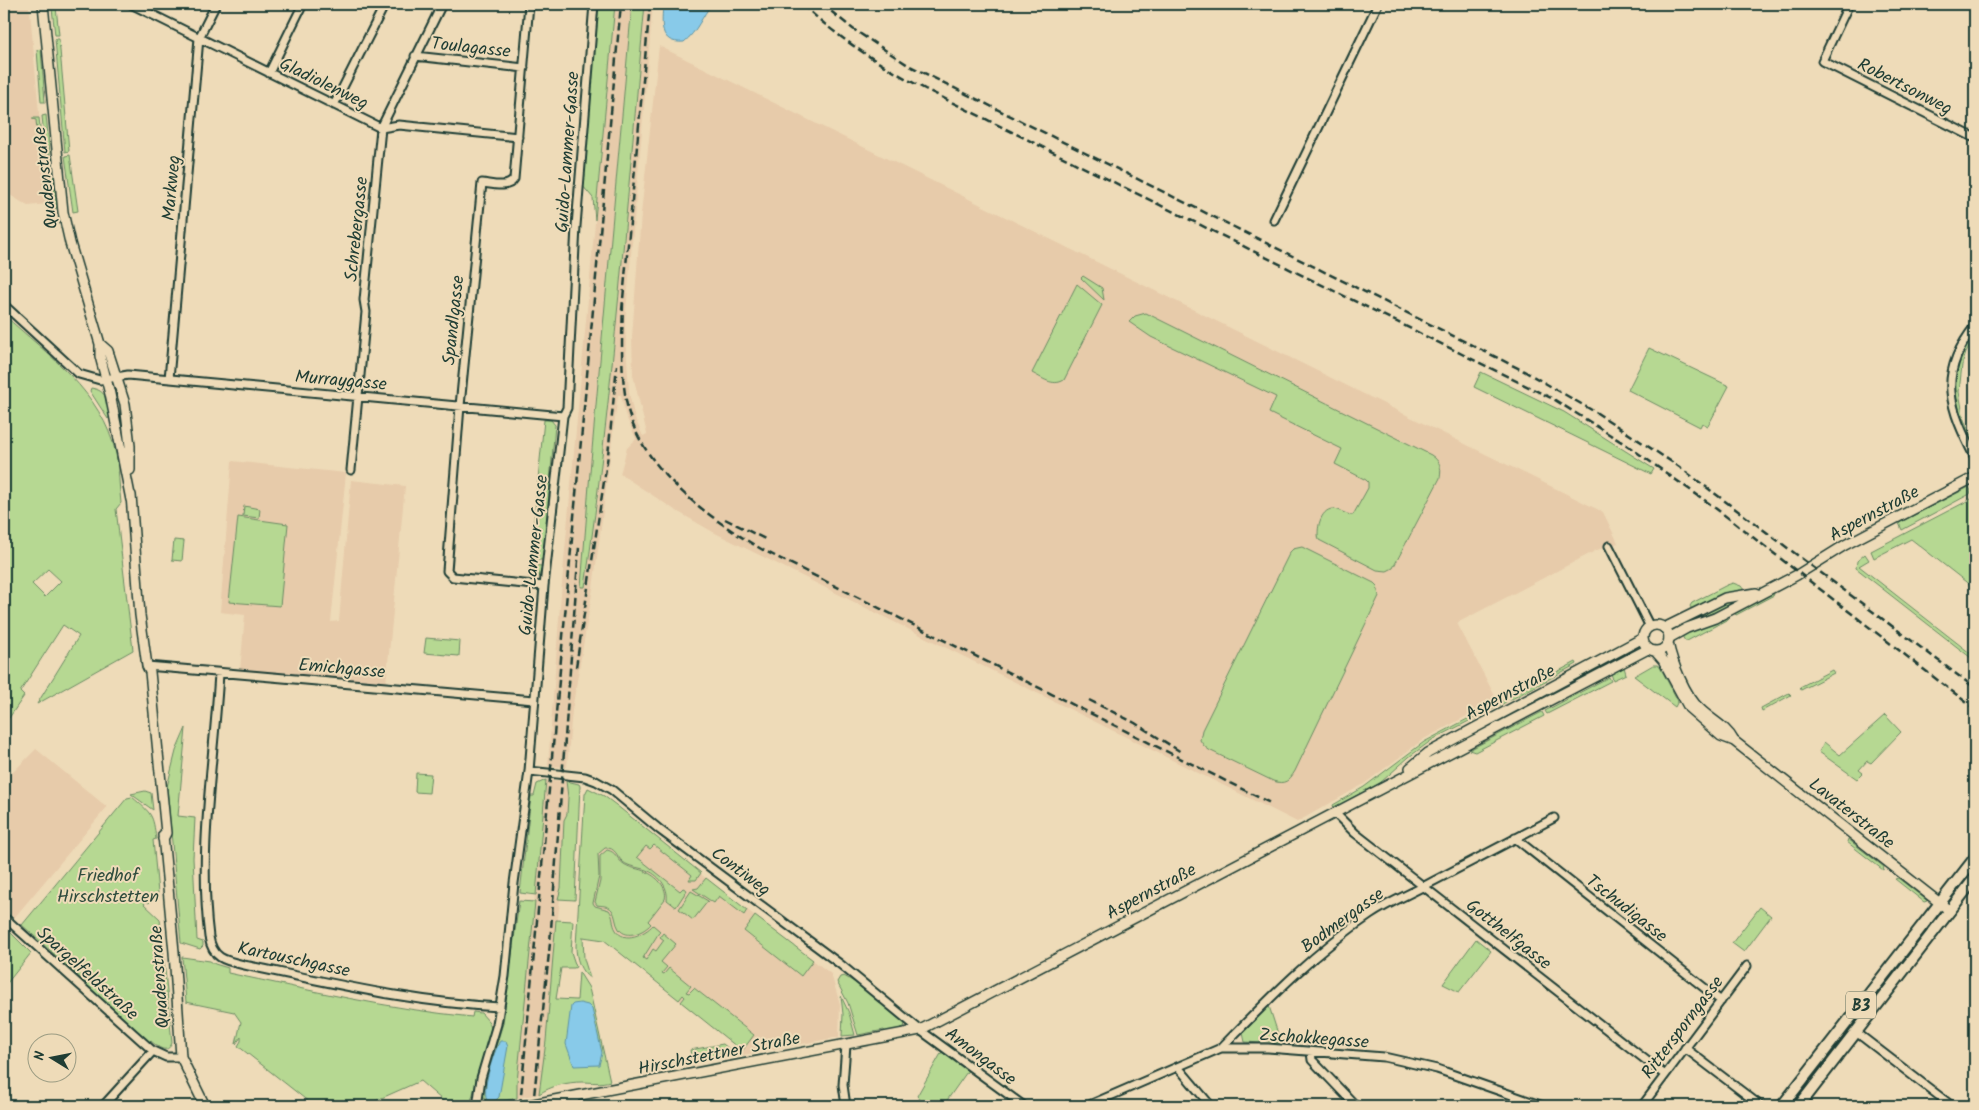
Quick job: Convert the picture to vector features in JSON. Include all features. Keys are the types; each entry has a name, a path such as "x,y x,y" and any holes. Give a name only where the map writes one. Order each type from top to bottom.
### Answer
{"main road":[{"name":"Quadenstraße","path":"43,4 63,212 100,344 100,356 131,500"},
{"name":"Quadenstraße","path":"100,344 108,351 116,377 126,412 130,446 131,500 140,615 147,666 145,674 174,952 181,1057 205,1106"},
{"name":"Aspernstraße","path":"920,1030 1336,814 1397,780 1651,650 1663,649 1668,641 1687,628 1715,618 1761,592 1797,575 1846,545 1975,477"},
{"name":"Aspernstraße","path":"1664,628 1725,598 1761,592"},
{"path":"1650,627 1657,625 1664,628 1668,641"},
{"name":"Aspernstraße","path":"1397,780 1428,753 1643,638 1645,632 1650,627"},
{"path":"1643,638 1651,650"},
{"name":"Lavaterstraße","path":"1668,641 1679,676 1692,701 1699,708 1729,732 1734,740 1950,911"},
{"name":"Lavaterstraße","path":"1651,650 1662,660 1689,708 1721,736 1734,740"},
{"name":"B3","path":"1782,1106 1975,858"},
{"name":"B3","path":"1799,1106 1975,878"},
{"name":"Hirschstettner Straße","path":"523,1106 920,1030"}],"street":[{"name":"Gladiolenweg","path":"131,4 381,128 398,125 518,137"},
{"name":"Markweg","path":"169,379 200,38 216,4"},
{"path":"269,73 303,4"},
{"path":"334,105 385,4"},
{"name":"Schrebergasse","path":"351,470 366,312 364,300 381,128 442,4"},
{"name":"Spandlgasse","path":"529,4 514,179 512,183 506,185 482,183 460,406 447,571 453,577 544,586"},
{"name":"Guido-Lammer-Gasse","path":"479,1106 481,1078 500,1007 528,771 544,586 563,416 567,408 577,217 594,4"},
{"path":"1274,220 1378,4"},
{"name":"Robertsonweg","path":"1849,4 1822,61 1975,138"},
{"name":"Toulagasse","path":"415,56 524,68"},
{"path":"4,305 79,374 100,380 106,379"},
{"path":"1975,326 1966,337 1956,357 1951,383 1952,406 1958,425 1975,458"},
{"name":"Murraygasse","path":"106,379 128,375 563,416"},
{"path":"1609,546 1650,627"},
{"name":"Emichgasse","path":"147,666 534,700"},
{"name":"Kartouschgasse","path":"219,673 204,873 210,945 216,955 225,960 249,966 403,997 444,1003 500,1007"},
{"name":"Contiweg","path":"528,771 581,777 596,781 612,790 678,843 840,964 920,1030"},
{"name":"Gotthelfgasse","path":"1336,814 1355,833 1665,1075"},
{"name":"Bodmergasse","path":"1221,1048 1313,958 1369,916 1395,899 1424,886 1554,818"},
{"name":"Tschudigasse","path":"1515,838 1721,1001"},
{"name":"Spargelfeldstraße","path":"4,917 153,1051 166,1057 181,1057"},
{"name":"Rittersporngasse","path":"1642,1106 1747,966"},
{"name":"Amongasse","path":"920,1030 1024,1106"},
{"path":"1856,1032 1952,1106"},
{"path":"846,1045 843,1085 846,1106"},
{"name":"Zschokkegasse","path":"1086,1106 1221,1048 1268,1048 1384,1058 1437,1068 1543,1106"},
{"path":"1686,1048 1761,1106"},
{"path":"103,1106 153,1051"},
{"path":"1311,1052 1312,1060 1356,1106"},
{"path":"1178,1066 1211,1106"},
{"path":"574,1106 575,1096"}],"shaded area":[{"path":"4,4 28,4 30,11 47,204 28,206 10,195 4,203"},
{"path":"615,4 632,4 581,587 585,587 603,454 645,4 653,4 625,323 629,393 635,419 643,436 647,434 633,375 632,337 641,214 659,46 1603,512 1618,543 1597,550 1457,623 1497,700 1485,706 1484,703 1480,704 1482,708 1424,739 1364,784 1297,822 713,532 675,510 620,474 627,448 636,439 625,414 621,395 618,395 593,588 572,710 567,767 548,766 560,605"},
{"path":"232,461 346,473 331,622 339,621 351,480 405,486 386,684 240,671 245,615 220,612"},
{"path":"36,749 107,807 14,918 4,908 4,781"},
{"path":"546,780 566,781 568,797 567,814 564,820 561,888 543,1073 539,1094 517,1098 517,1082"},
{"path":"596,803 652,837 831,974 840,1004 839,1037 743,1055 742,1051 614,948 616,936 588,929"}],"green space":[{"path":"598,4 615,4 595,220 593,198 582,185"},
{"path":"632,4 645,4 604,442 585,587 581,587 590,472"},
{"path":"56,7 59,35 55,35 52,8"},
{"path":"55,39 59,39 69,151 65,152"},
{"path":"41,49 45,102 41,102 37,50"},
{"path":"46,115 50,154 46,155 42,116"},
{"path":"32,118 39,118 42,149 39,153 36,120"},
{"path":"70,155 78,211 73,212 65,156"},
{"path":"47,158 51,158 57,208 53,209"},
{"path":"1083,276 1102,288 1104,300 1081,278"},
{"path":"1077,284 1102,305 1064,380 1056,383 1032,373"},
{"path":"1146,313 1431,455 1438,462 1441,471 1440,478 1393,568 1387,571 1377,570 1319,540 1318,531 1322,516 1333,509 1353,515 1368,488 1366,480 1335,464 1342,449 1269,413 1276,397 1151,337 1129,322 1135,316"},
{"path":"4,315 71,376 99,412 109,432 118,466 121,503 116,509 133,650 37,704 79,636 63,625 20,692 24,696 9,718 4,722","holes":["48,569 61,581 45,597 32,584"]},
{"path":"1975,332 1975,337 1962,365 1959,392 1964,420 1975,442 1975,449 1962,418 1958,404 1956,376 1965,347"},
{"path":"1649,348 1729,386 1708,426 1702,423 1700,427 1628,390"},
{"path":"1481,372 1564,412 1654,469 1651,474 1474,387"},
{"path":"91,388 97,389 104,394 110,416 108,419 90,391"},
{"path":"544,420 551,420 555,425 543,560 530,560"},
{"path":"1969,487 1970,494 1902,530 1899,523"},
{"path":"1975,497 1975,589 1911,539 1874,558 1871,551"},
{"path":"244,506 260,509 259,518 243,516"},
{"path":"238,517 288,524 280,606 229,602"},
{"path":"174,540 184,541 182,561 172,560"},
{"path":"1302,547 1374,583 1377,586 1379,596 1295,771 1289,780 1281,783 1273,781 1209,750 1200,740 1202,730 1290,552 1293,549"},
{"path":"1865,554 1869,560 1859,566 1975,657 1975,661 1856,568 1857,561"},
{"path":"529,565 542,566 539,577 530,578"},
{"path":"1733,583 1741,586 1744,590 1721,595 1692,610 1690,606 1692,603"},
{"path":"1772,592 1774,595 1736,615 1734,612"},
{"path":"1739,600 1699,619 1697,615 1723,602"},
{"path":"1727,616 1728,619 1687,641 1685,641 1681,634 1709,625"},
{"path":"426,638 460,641 459,656 424,653"},
{"path":"1634,648 1636,652 1426,762 1425,758 1449,744"},
{"path":"1576,662 1577,664 1510,700 1509,697"},
{"path":"1653,665 1660,667 1678,701 1675,707 1634,676"},
{"path":"1624,667 1626,674 1613,680 1611,673"},
{"path":"1832,670 1834,673 1801,690 1800,687"},
{"path":"1609,677 1611,681 1547,714 1545,711"},
{"path":"1789,693 1791,695 1762,711 1761,708"},
{"path":"1505,699 1506,702 1432,740 1409,757 1380,783 1334,808 1333,805 1364,787 1424,742"},
{"path":"1542,712 1544,716 1475,752 1469,750"},
{"path":"1885,715 1901,732 1871,763 1867,761 1859,770 1863,773 1857,779 1819,752 1824,742 1840,755"},
{"path":"186,728 178,816 195,818 193,858 197,940 203,942 203,946 200,949 181,943 167,787 176,751"},
{"path":"416,773 431,774 429,793 415,792"},
{"path":"546,780 536,895 520,893 531,796 534,796 537,784"},
{"path":"566,781 579,784 580,786 575,900 558,899 561,888 564,820 567,814 568,797"},
{"path":"588,788 616,805 701,873 696,880 689,880 692,875 654,845 650,849 646,846 637,857 680,891 683,888 687,890 676,907 667,900 666,890 662,882 655,875 646,870 625,864 614,850 605,848 598,854 599,876 593,903 595,906 609,910 616,930 624,936 629,937 640,934 653,925 660,931 643,958 646,960 653,949 656,951 664,940 660,937 663,933 676,944 661,962 667,967 662,973 664,974 669,968 691,986 686,992 689,993 694,988 754,1035 742,1051 681,1002 685,997 683,995 679,1000 604,940 583,937 584,959 590,978 581,968 576,946 585,794"},
{"path":"145,791 151,793 153,810 131,794"},
{"name":"Friedhof Hirschstetten","path":"132,797 150,815 155,831 156,839 153,840 158,893 149,903 146,901 144,904 160,919 172,1043 168,1049 162,1049 151,1041 149,1043 22,925 127,798"},
{"path":"1848,839 1884,867 1883,870 1847,842"},
{"path":"607,850 613,852 627,866 654,876 665,890 665,899 648,921 651,924 635,934 622,932 618,927 612,910 607,906 597,905 595,902 600,881 600,856"},
{"path":"706,878 747,910 744,915 719,896 714,903 693,889 698,888"},
{"path":"1898,878 1927,901 1924,902 1895,879"},
{"path":"691,891 708,901 693,920 679,909"},
{"path":"519,901 535,902 517,1098 488,1105 483,1095 484,1086 503,1023"},
{"path":"1760,907 1771,916 1744,952 1732,943"},
{"path":"755,916 813,960 801,976 744,931"},
{"path":"556,920 573,921 571,952 576,967 561,968 556,999 577,1000 579,972 589,988 610,1081 565,1084 539,1094 546,1041"},
{"path":"4,926 31,953 4,987"},
{"path":"21,926 86,984 88,988 21,929"},
{"path":"1476,939 1491,951 1459,992 1443,984"},
{"path":"182,957 210,961 228,968 228,973 349,998 441,1014 472,1017 473,1012 481,1013 489,1022 491,1028 470,1105 449,1106 420,1081 375,1101 377,1106 314,1106 238,1046 241,1037 236,1044 241,1022 234,1012 186,1002"},
{"path":"844,976 877,997 894,1011 905,1024 903,1030 885,1033 884,1030 858,1035 848,1003 837,982 840,977"},
{"path":"841,996 849,1013 855,1035 842,1036 843,1014"},
{"path":"1269,1006 1281,1043 1245,1042 1243,1033"},
{"path":"723,1044 734,1053 692,1061 690,1050"},
{"path":"943,1050 969,1069 943,1106 926,1106 917,1096"}],"water":[{"path":"663,4 712,4 692,34 684,42 676,42 670,40 663,31"},
{"path":"580,1003 588,1005 592,1009 602,1053 599,1065 574,1066 566,1044 571,1006"},
{"path":"500,1041 506,1041 508,1046 499,1097 495,1101 488,1102 486,1097 487,1081 491,1062"}],"railway":[{"path":"520,1106 621,4"},
{"path":"622,310 650,4"},
{"path":"802,4 861,51 925,89 1555,400 1628,446 1710,504 1975,709"},
{"path":"822,4 853,29 908,65 1524,371 1597,413 1678,466 1975,688"},
{"path":"623,303 622,356 625,397 636,432 664,473 702,509 763,550 1270,803"},
{"path":"576,667 608,455 617,365"},
{"path":"725,519 765,539"},
{"path":"533,1106 550,943 579,547"},
{"path":"1089,700 1135,723 1181,752"}]}
